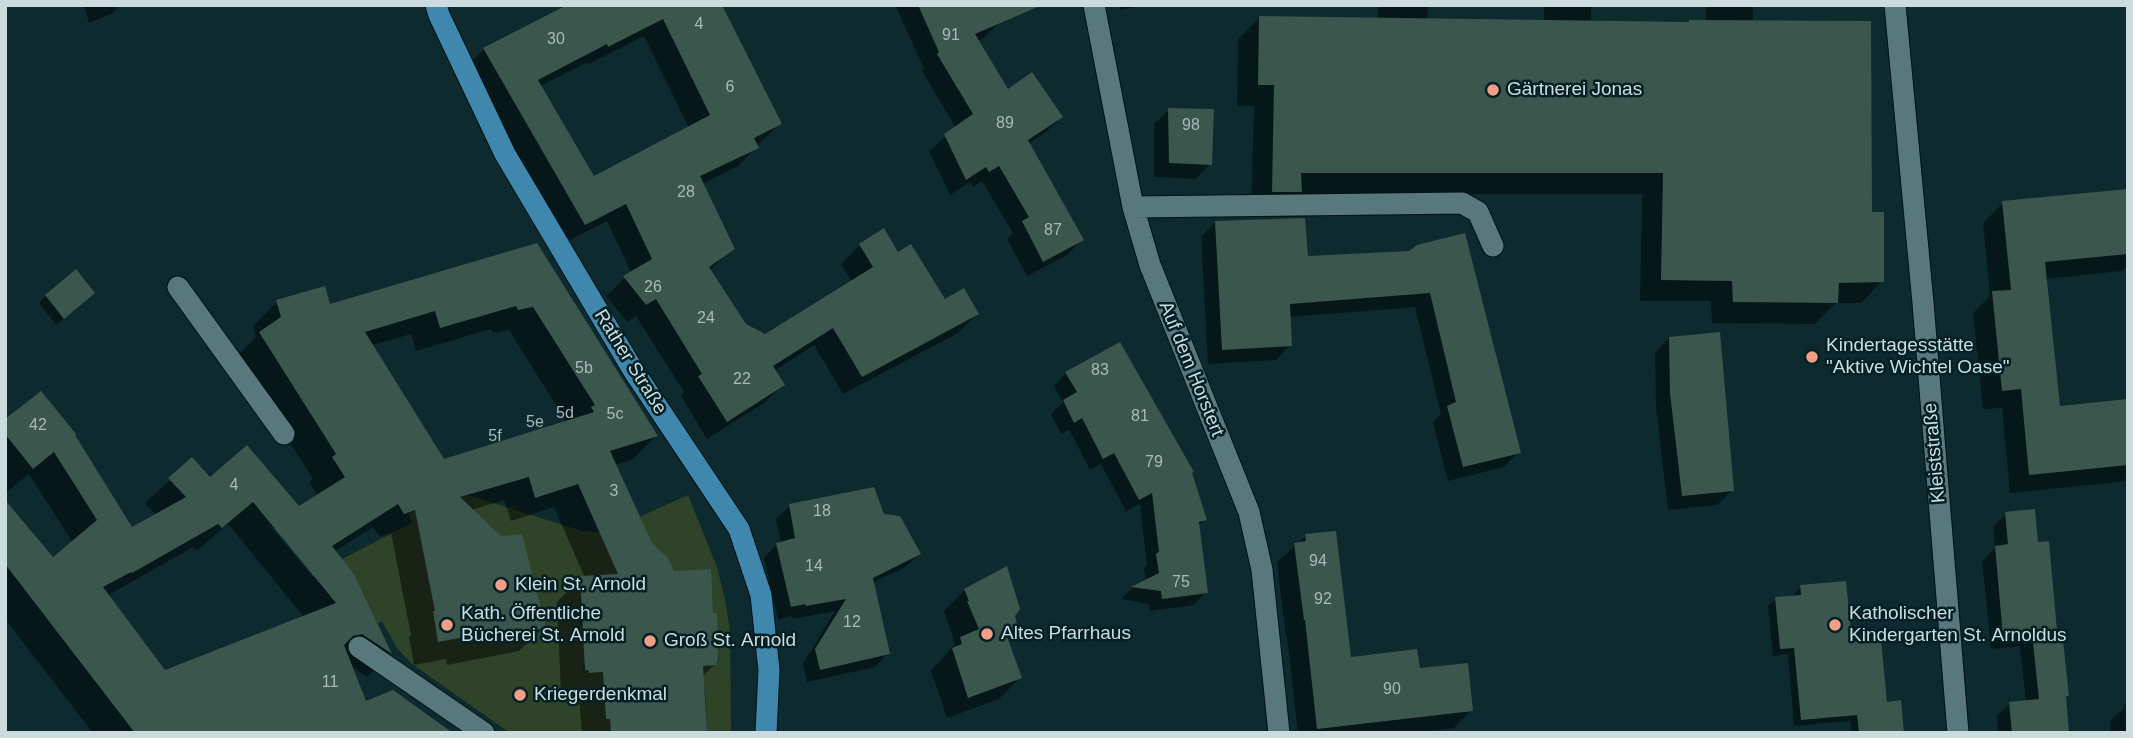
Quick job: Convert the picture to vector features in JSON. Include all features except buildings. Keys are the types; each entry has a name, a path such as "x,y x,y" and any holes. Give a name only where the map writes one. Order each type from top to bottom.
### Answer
{"main road":[{"name":"Rather Straße","path":"436,5 505,154 633,370 739,529 761,595 769,670 766,733"}],"street":[{"name":"Auf dem Horstert","path":"1094,5 1133,207 1150,265 1249,512 1262,570 1279,733"},
{"name":"Kleiststraße","path":"1895,5 1922,289 1958,733"},
{"path":"1133,207 1462,203 1478,212 1493,246"},
{"path":"178,287 284,434"},
{"path":"359,647 484,733"}],"green space":[{"path":"468,495 582,531 616,533 617,527 688,495 717,567 725,599 730,631 731,733 707,731 705,689 700,687 699,666 717,664 716,661 719,660 716,656 713,610 671,572 580,576 584,619 580,620 580,625 585,625 587,664 583,664 583,670 588,670 589,673 607,672 604,696 608,696 609,715 605,719 610,719 611,733 510,733 412,664 397,648 382,621 378,624 354,574 342,559 412,523 408,513"}],"place":[{"name":"Gärtnerei Jonas","path":"1493,90"},
{"name":"Kindertagesstätte \"Aktive Wichtel Oase\"","path":"1812,357"},
{"name":"Klein St. Arnold","path":"501,585"},
{"name":"Kath. Öffentliche Bücherei St. Arnold","path":"447,625"},
{"name":"Katholischer Kindergarten St. Arnoldus","path":"1835,625"},
{"name":"Altes Pfarrhaus","path":"987,634"},
{"name":"Groß St. Arnold","path":"650,641"},
{"name":"Kriegerdenkmal","path":"520,695"}]}
